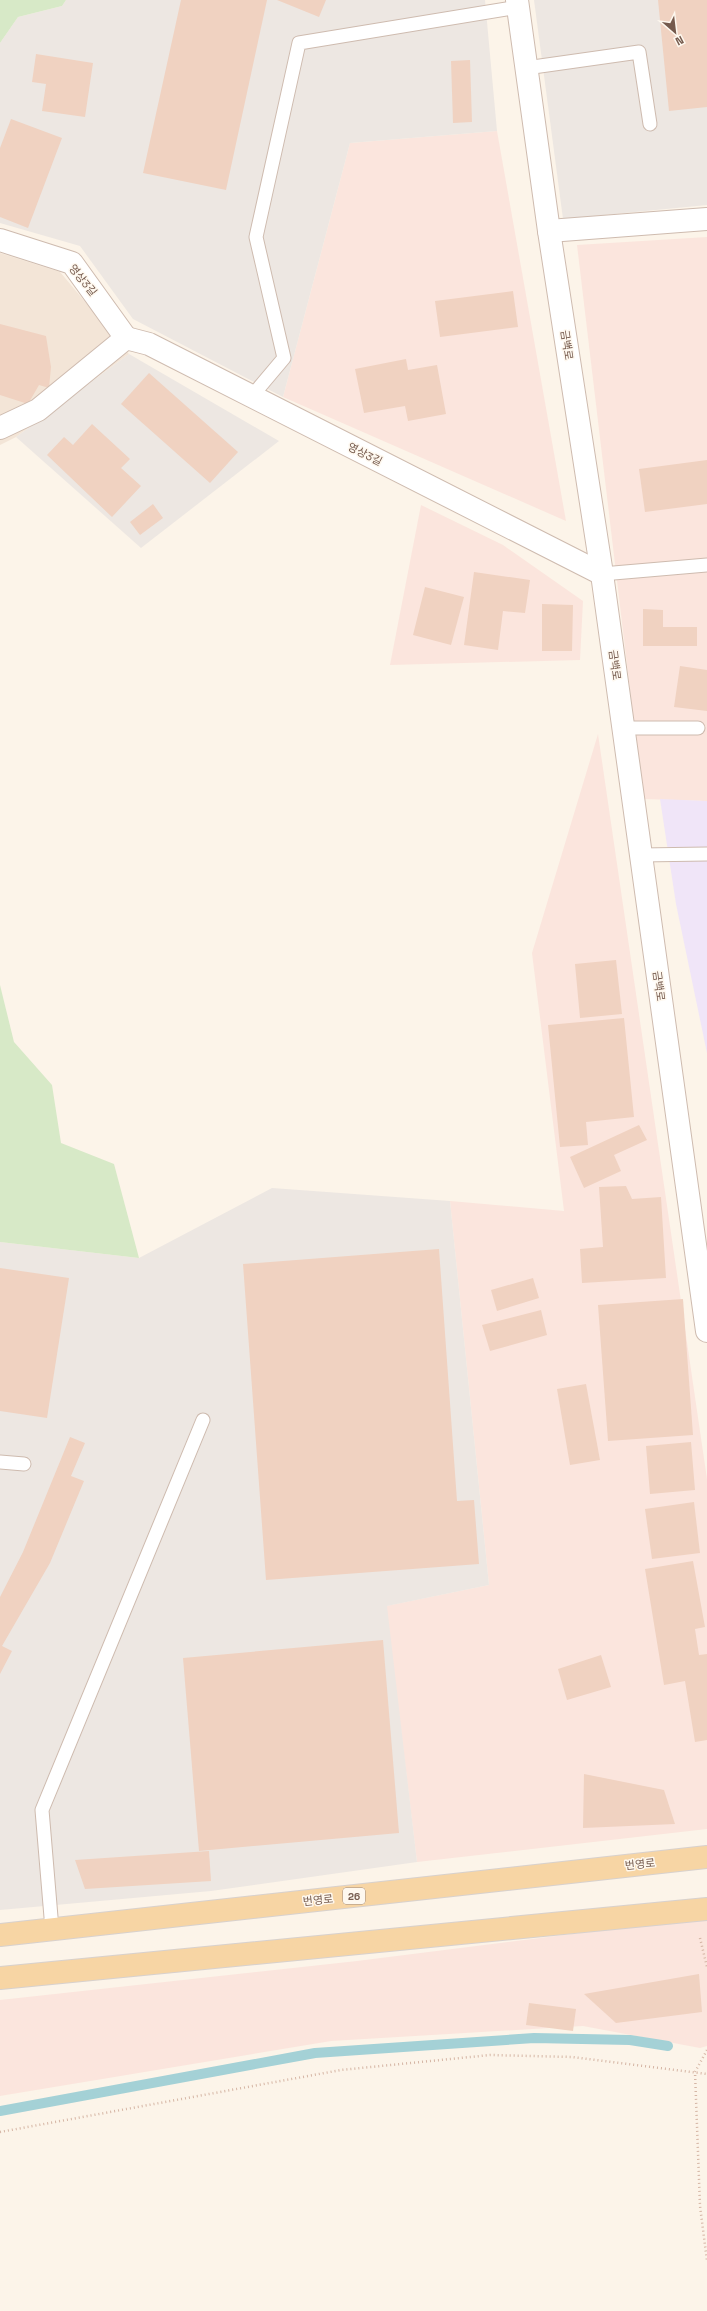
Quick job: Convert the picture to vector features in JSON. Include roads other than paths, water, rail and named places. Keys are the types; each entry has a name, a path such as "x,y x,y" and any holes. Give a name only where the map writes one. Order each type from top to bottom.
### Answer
{"main road":[{"name":"번영로","path":"0,1934 707,1857"},
{"path":"0,1978 707,1910"}],"street":[{"name":"금백로","path":"518,4 549,231 602,574 707,1331"},
{"path":"549,231 707,219"},
{"name":"영상3길","path":"0,240 72,263 126,338 149,344 602,574"},
{"path":"0,428 38,410 126,338"}],"lane":[{"path":"252,396 284,358 256,236 299,43 518,4"},
{"path":"526,68 639,52 650,124"},
{"path":"602,574 707,565"},
{"path":"623,728 698,728"},
{"path":"641,855 707,854"},
{"path":"52,1929 42,1810 203,1420"},
{"path":"0,1462 24,1464"}],"waterway":[{"path":"0,2111 315,2053 534,2038 630,2040 668,2046"}]}
